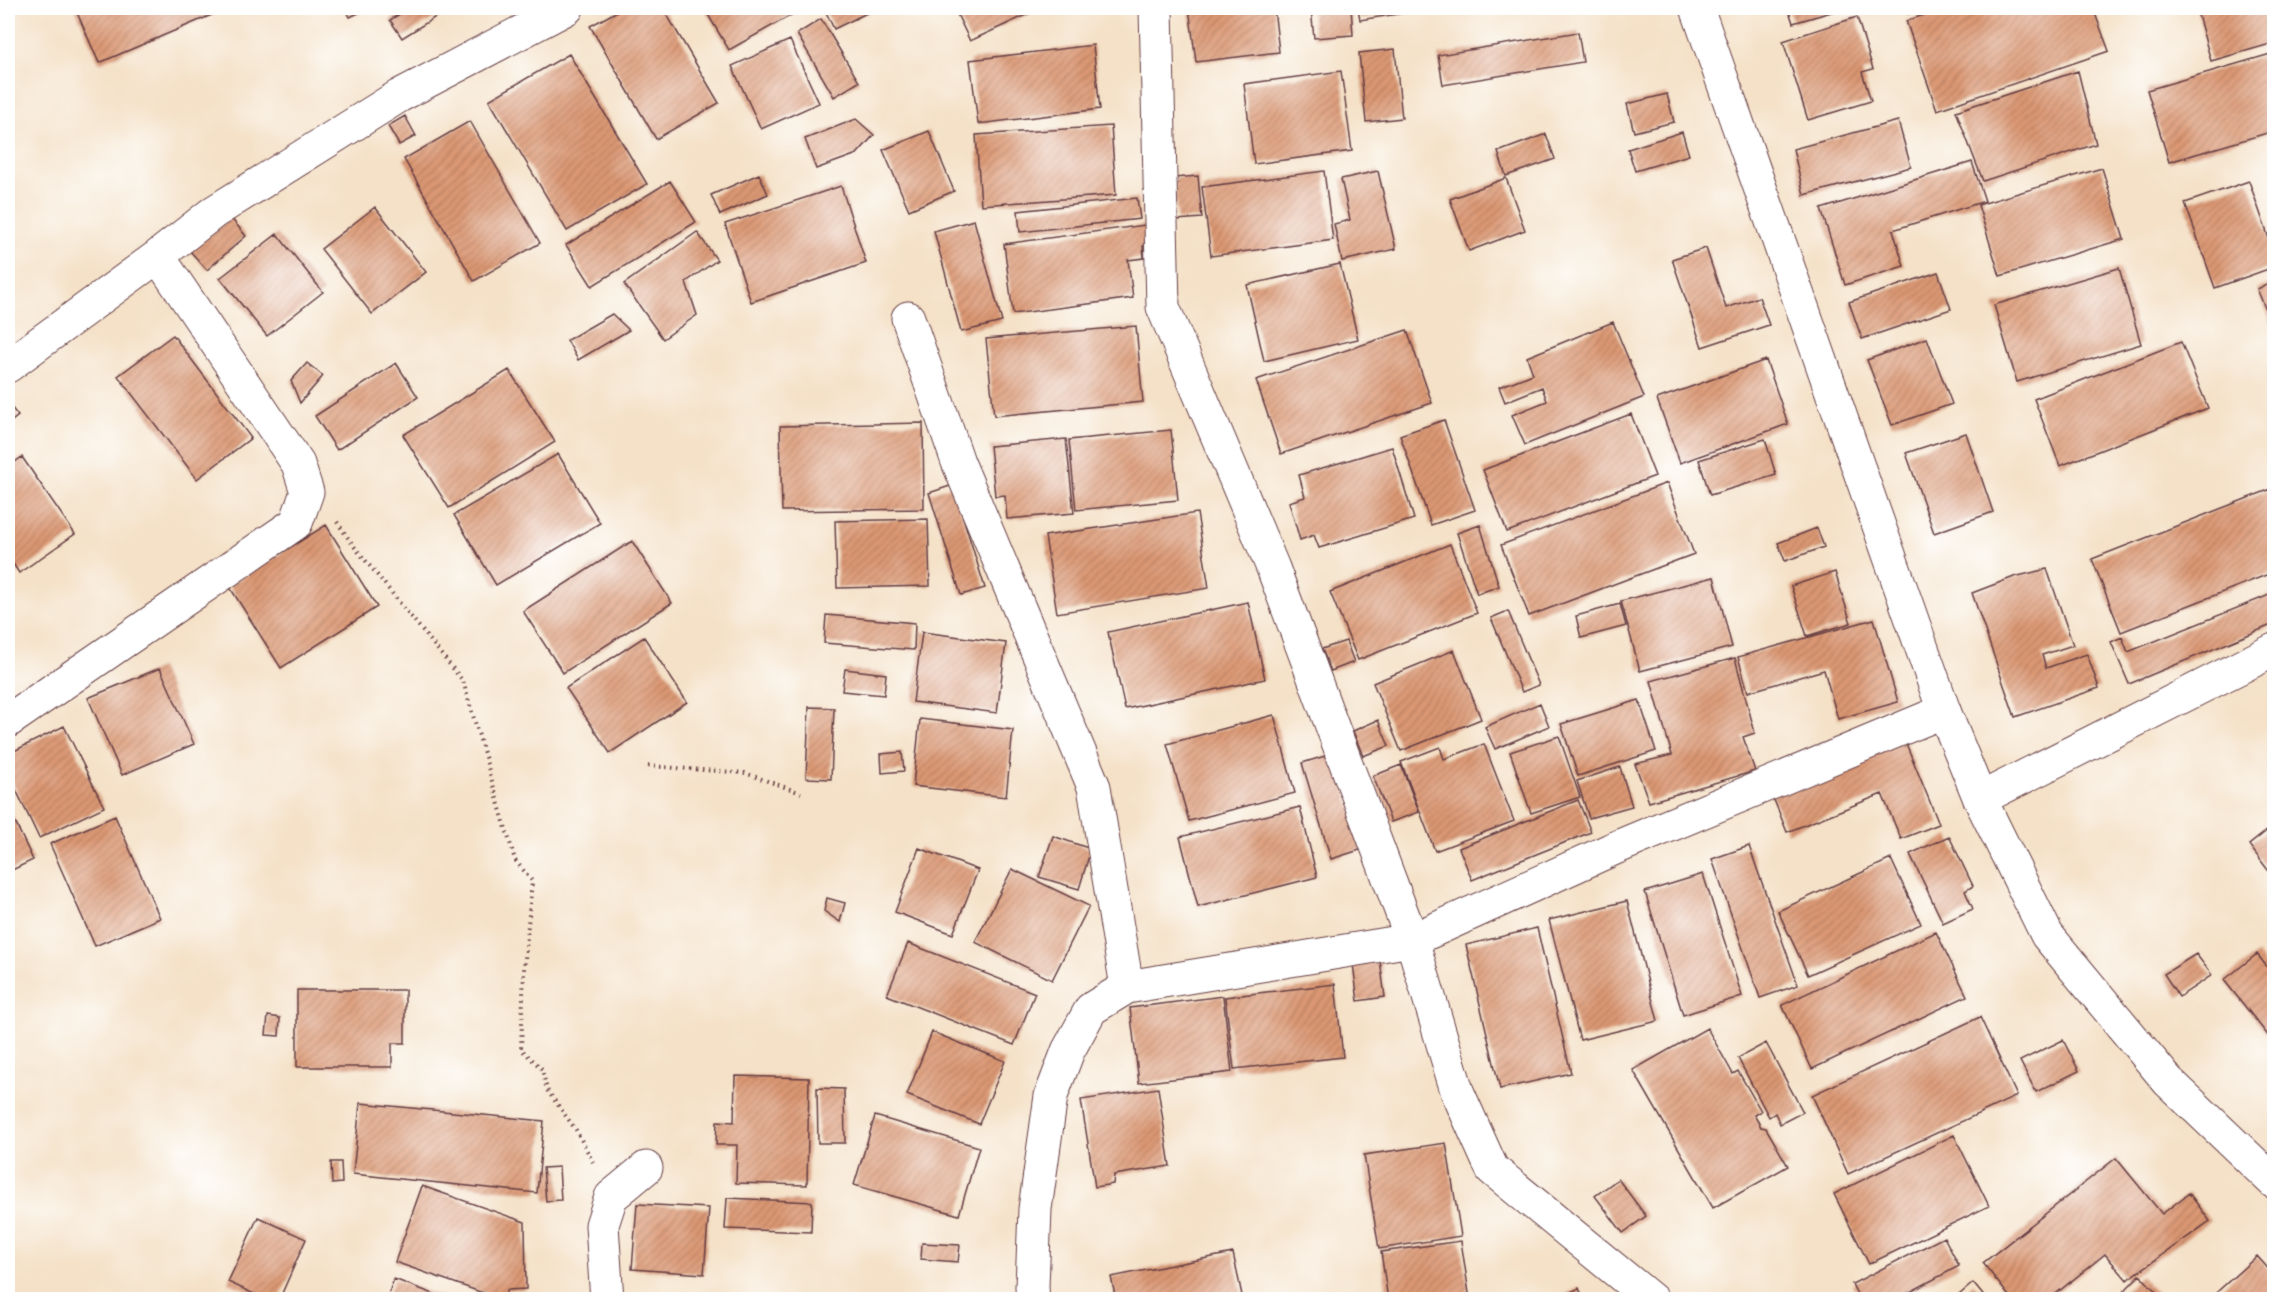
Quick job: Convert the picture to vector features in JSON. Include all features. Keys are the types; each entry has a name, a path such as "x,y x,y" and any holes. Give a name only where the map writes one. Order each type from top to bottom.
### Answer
{"street":[{"path":"8,366 214,212 399,96 567,8"},
{"path":"1156,8 1163,308 1273,568 1412,940 1457,1091 1492,1169 1652,1299"},
{"path":"1697,8 1944,711 1980,799 2047,935 2168,1081 2274,1182"},
{"path":"8,721 296,524 307,492 298,464 158,256"},
{"path":"908,318 958,462 1094,787 1127,987"},
{"path":"1980,799 2274,650"},
{"path":"1025,1295 1051,1096 1068,1052 1092,1009 1127,987 1412,940 1614,848 1944,711"},
{"path":"607,1299 602,1225 611,1197 646,1168"}],"path":[{"path":"335,518 353,545 463,681 515,860 532,881 524,970 521,1049 542,1069 547,1090 576,1130 611,1197"},
{"path":"648,766 745,773 801,793"}],"building":[{"path":"75,8 228,8 99,63"},
{"path":"345,8 369,8 350,17"},
{"path":"409,8 450,8 402,38 390,20"},
{"path":"623,8 663,8 719,103 656,139 590,26"},
{"path":"704,8 804,8 729,50"},
{"path":"824,8 877,8 834,29"},
{"path":"954,8 1036,8 1037,10 970,41"},
{"path":"1189,8 1274,8 1279,52 1196,62"},
{"path":"1351,8 1353,35 1314,38 1311,9"},
{"path":"1358,8 1429,8 1429,9 1360,20"},
{"path":"1788,8 1845,8 1793,23"},
{"path":"1906,8 1928,8 1908,14"},
{"path":"1945,8 1959,8 1961,13 1977,8 2093,8 2109,51 1937,110 1906,21"},
{"path":"2196,8 2274,8 2274,43 2211,61"},
{"path":"1857,17 1873,69 1862,72 1871,101 1808,120 1783,41"},
{"path":"821,19 859,82 834,97 797,34"},
{"path":"1578,32 1583,62 1443,85 1438,55"},
{"path":"790,40 819,103 761,129 732,66"},
{"path":"1093,45 1100,109 978,124 970,60"},
{"path":"1395,49 1402,118 1366,122 1359,53"},
{"path":"2274,53 2274,131 2169,162 2147,90"},
{"path":"569,54 647,184 567,231 489,100"},
{"path":"1341,71 1352,151 1254,164 1244,84"},
{"path":"2078,71 2096,144 1983,181 1956,111"},
{"path":"1667,94 1674,122 1634,132 1627,104"},
{"path":"405,116 416,136 399,145 388,126"},
{"path":"856,119 874,135 857,154 816,169 805,139"},
{"path":"470,121 540,243 474,281 404,159"},
{"path":"1898,121 1911,167 1804,195 1793,149"},
{"path":"1111,126 1116,195 981,205 976,135"},
{"path":"929,131 954,191 909,210 883,150"},
{"path":"1682,132 1689,155 1635,171 1628,149"},
{"path":"1546,134 1555,159 1506,176 1498,152"},
{"path":"1972,162 1985,201 1893,230 1904,266 1845,285 1821,209"},
{"path":"2102,168 2124,239 2000,276 1978,205"},
{"path":"1324,171 1333,240 1211,256 1202,187"},
{"path":"1378,171 1396,249 1342,261 1334,224 1350,220 1341,179"},
{"path":"759,174 768,194 720,215 711,195"},
{"path":"1198,176 1202,218 1177,220 1174,178"},
{"path":"1506,178 1525,230 1469,251 1450,199"},
{"path":"670,181 696,222 592,286 566,245"},
{"path":"2249,181 2274,253 2274,267 2215,288 2185,203"},
{"path":"841,186 866,263 751,302 725,224"},
{"path":"1137,198 1140,219 1020,232 1018,211"},
{"path":"375,207 426,272 372,314 321,249"},
{"path":"230,217 246,236 207,270 190,251"},
{"path":"974,220 1002,322 961,332 934,231"},
{"path":"1145,225 1148,245 1143,246 1144,258 1128,260 1133,298 1013,314 1004,244"},
{"path":"697,232 717,260 686,282 697,315 663,339 624,284"},
{"path":"277,234 323,292 267,336 220,278"},
{"path":"1706,248 1726,308 1759,297 1769,325 1702,347 1672,259"},
{"path":"1340,264 1358,339 1264,361 1247,285"},
{"path":"2119,268 2141,344 2017,382 1994,305"},
{"path":"1938,272 1951,309 1862,339 1849,302"},
{"path":"2274,282 2274,329 2257,289"},
{"path":"612,314 629,330 578,360 567,340"},
{"path":"1613,322 1644,397 1525,445 1512,415 1547,401 1542,387 1505,402 1499,387 1533,374 1527,357"},
{"path":"1136,326 1143,402 994,416 986,339"},
{"path":"1407,330 1432,403 1281,454 1256,380"},
{"path":"173,335 251,438 197,479 118,376"},
{"path":"1927,338 1952,404 1892,425 1867,360"},
{"path":"2181,342 2208,408 2060,466 2034,399"},
{"path":"1766,360 1788,424 1680,463 1657,399"},
{"path":"307,363 323,376 300,403 291,381"},
{"path":"396,363 418,397 337,450 315,416"},
{"path":"509,370 555,442 449,508 403,435"},
{"path":"8,403 18,416 8,424"},
{"path":"1631,414 1655,476 1507,532 1483,470"},
{"path":"1444,420 1475,510 1431,525 1400,435"},
{"path":"923,423 924,509 782,511 780,426"},
{"path":"1171,430 1178,500 1076,510 1069,440"},
{"path":"1966,433 1993,512 1934,533 1906,453"},
{"path":"1066,439 1074,513 1007,519 1005,495 995,496 990,446"},
{"path":"1765,439 1776,475 1710,495 1699,460"},
{"path":"1392,447 1414,519 1319,548 1314,535 1300,540 1289,502 1305,497 1299,475"},
{"path":"558,454 600,523 496,585 454,515"},
{"path":"22,457 75,534 19,573 8,556 8,467"},
{"path":"1667,483 1694,554 1529,616 1501,545"},
{"path":"953,485 985,588 961,595 929,493"},
{"path":"2271,489 2274,498 2274,572 2121,632 2092,559"},
{"path":"1197,513 1209,588 1057,613 1045,536"},
{"path":"928,519 930,586 837,588 835,521"},
{"path":"326,525 377,607 281,668 229,586"},
{"path":"1480,525 1499,586 1477,594 1457,533"},
{"path":"1817,528 1824,547 1785,561 1778,543"},
{"path":"632,541 672,603 563,673 523,611"},
{"path":"1450,544 1477,613 1358,660 1330,592"},
{"path":"2047,569 2073,645 2042,655 2046,668 2087,654 2099,688 2015,717 1972,593 2014,577"},
{"path":"1835,572 1851,623 1807,636 1791,586"},
{"path":"1714,577 1732,647 1640,671 1621,601"},
{"path":"2274,593 2274,624 2129,684 2111,642 2122,637 2128,652"},
{"path":"1248,602 1265,679 1125,709 1108,632"},
{"path":"1620,604 1626,626 1581,638 1576,616"},
{"path":"1508,611 1539,685 1522,692 1491,618"},
{"path":"826,615 915,623 914,650 824,643"},
{"path":"1874,619 1898,702 1838,719 1824,670 1748,692 1738,657"},
{"path":"922,632 1006,643 997,713 913,702"},
{"path":"644,637 687,702 610,753 566,688"},
{"path":"1346,641 1354,662 1331,671 1322,649"},
{"path":"1454,650 1481,719 1401,751 1373,683"},
{"path":"1735,658 1755,733 1743,737 1755,771 1649,802 1635,764 1672,755 1651,681"},
{"path":"160,668 194,744 122,775 88,698"},
{"path":"845,669 886,674 884,695 842,691"},
{"path":"1639,700 1656,751 1578,776 1561,724"},
{"path":"1540,703 1549,726 1495,749 1485,727"},
{"path":"809,707 834,708 831,779 806,778"},
{"path":"1274,715 1295,793 1189,821 1167,744"},
{"path":"920,719 1013,730 1006,797 913,786"},
{"path":"1378,720 1389,746 1363,756 1353,731"},
{"path":"64,726 104,807 39,838 8,773 8,754"},
{"path":"1559,736 1580,797 1531,813 1510,752"},
{"path":"1903,736 1939,824 1901,839 1882,794 1787,832 1770,790"},
{"path":"1484,744 1514,821 1435,851 1401,762 1440,747 1444,759"},
{"path":"902,752 904,771 882,773 881,754"},
{"path":"1335,753 1363,849 1331,859 1302,763"},
{"path":"1401,765 1419,812 1391,822 1373,776"},
{"path":"1620,767 1632,806 1589,818 1577,781"},
{"path":"1578,800 1591,832 1472,880 1459,848"},
{"path":"8,807 33,860 8,872"},
{"path":"1300,807 1317,877 1198,907 1180,837"},
{"path":"115,816 160,918 95,946 50,844"},
{"path":"2274,825 2274,878 2249,845"},
{"path":"1053,836 1091,849 1079,889 1039,877"},
{"path":"1949,836 1973,886 1965,891 1973,909 1943,923 1910,854"},
{"path":"1749,846 1798,985 1760,998 1712,859"},
{"path":"919,848 978,870 953,934 895,912"},
{"path":"1891,859 1921,924 1808,975 1778,911"},
{"path":"1012,869 1089,906 1052,980 975,942"},
{"path":"1703,874 1742,996 1683,1015 1645,892"},
{"path":"827,898 845,903 840,922 824,911"},
{"path":"1627,901 1658,1021 1580,1040 1549,920"},
{"path":"1537,928 1571,1073 1500,1089 1466,945"},
{"path":"1936,932 1967,996 1812,1069 1782,1005"},
{"path":"908,943 1035,993 1014,1045 887,995"},
{"path":"2196,954 2212,975 2179,997 2164,974"},
{"path":"2257,954 2274,976 2274,1043 2224,980"},
{"path":"1380,960 1385,997 1358,1001 1353,964"},
{"path":"1335,984 1343,1057 1234,1069 1225,997"},
{"path":"297,990 405,990 405,1043 392,1043 392,1067 297,1067"},
{"path":"1223,996 1232,1072 1139,1083 1130,1008"},
{"path":"268,1016 280,1018 279,1036 266,1035"},
{"path":"1980,1017 2017,1096 1848,1174 1812,1095"},
{"path":"1707,1028 1733,1074 1738,1071 1761,1111 1754,1115 1761,1127 1766,1128 1788,1166 1713,1208 1633,1070"},
{"path":"932,1032 1005,1061 979,1124 907,1095"},
{"path":"2063,1040 2079,1071 2036,1092 2020,1061"},
{"path":"1766,1043 1803,1112 1780,1124 1775,1113 1769,1117 1738,1058"},
{"path":"735,1076 809,1078 807,1185 736,1183 737,1145 716,1145 717,1121 734,1122"},
{"path":"817,1088 844,1089 845,1143 818,1143"},
{"path":"1158,1088 1170,1166 1114,1175 1113,1184 1095,1187 1081,1100"},
{"path":"360,1103 544,1121 537,1193 353,1174"},
{"path":"875,1116 979,1147 959,1215 854,1185"},
{"path":"1954,1135 1989,1206 1869,1264 1834,1194"},
{"path":"1446,1143 1461,1236 1379,1249 1364,1155"},
{"path":"2116,1158 2162,1214 2189,1193 2210,1221 2127,1280 2105,1254 2048,1300 2012,1300 1983,1263"},
{"path":"331,1162 341,1162 342,1183 332,1184"},
{"path":"559,1167 561,1200 546,1201 543,1168"},
{"path":"1618,1179 1646,1216 1623,1233 1595,1196"},
{"path":"422,1186 525,1222 526,1289 507,1290 503,1300 395,1262"},
{"path":"727,1198 812,1202 811,1232 725,1229"},
{"path":"637,1204 709,1208 704,1274 632,1269"},
{"path":"258,1217 306,1239 279,1300 267,1300 228,1282"},
{"path":"1944,1237 1959,1266 1895,1300 1860,1300 1852,1284"},
{"path":"1461,1241 1470,1300 1388,1300 1381,1252"},
{"path":"922,1243 960,1245 958,1262 921,1259"},
{"path":"1233,1253 1243,1300 1116,1300 1111,1277"},
{"path":"2257,1256 2274,1275 2274,1300 2208,1300"},
{"path":"2140,1275 2164,1300 2115,1300"},
{"path":"394,1279 447,1299 447,1300 386,1300"},
{"path":"1973,1283 1987,1300 1953,1300"},
{"path":"1579,1288 1584,1300 1554,1300"},
{"path":"155,1294 169,1296 169,1300 154,1300"}]}
